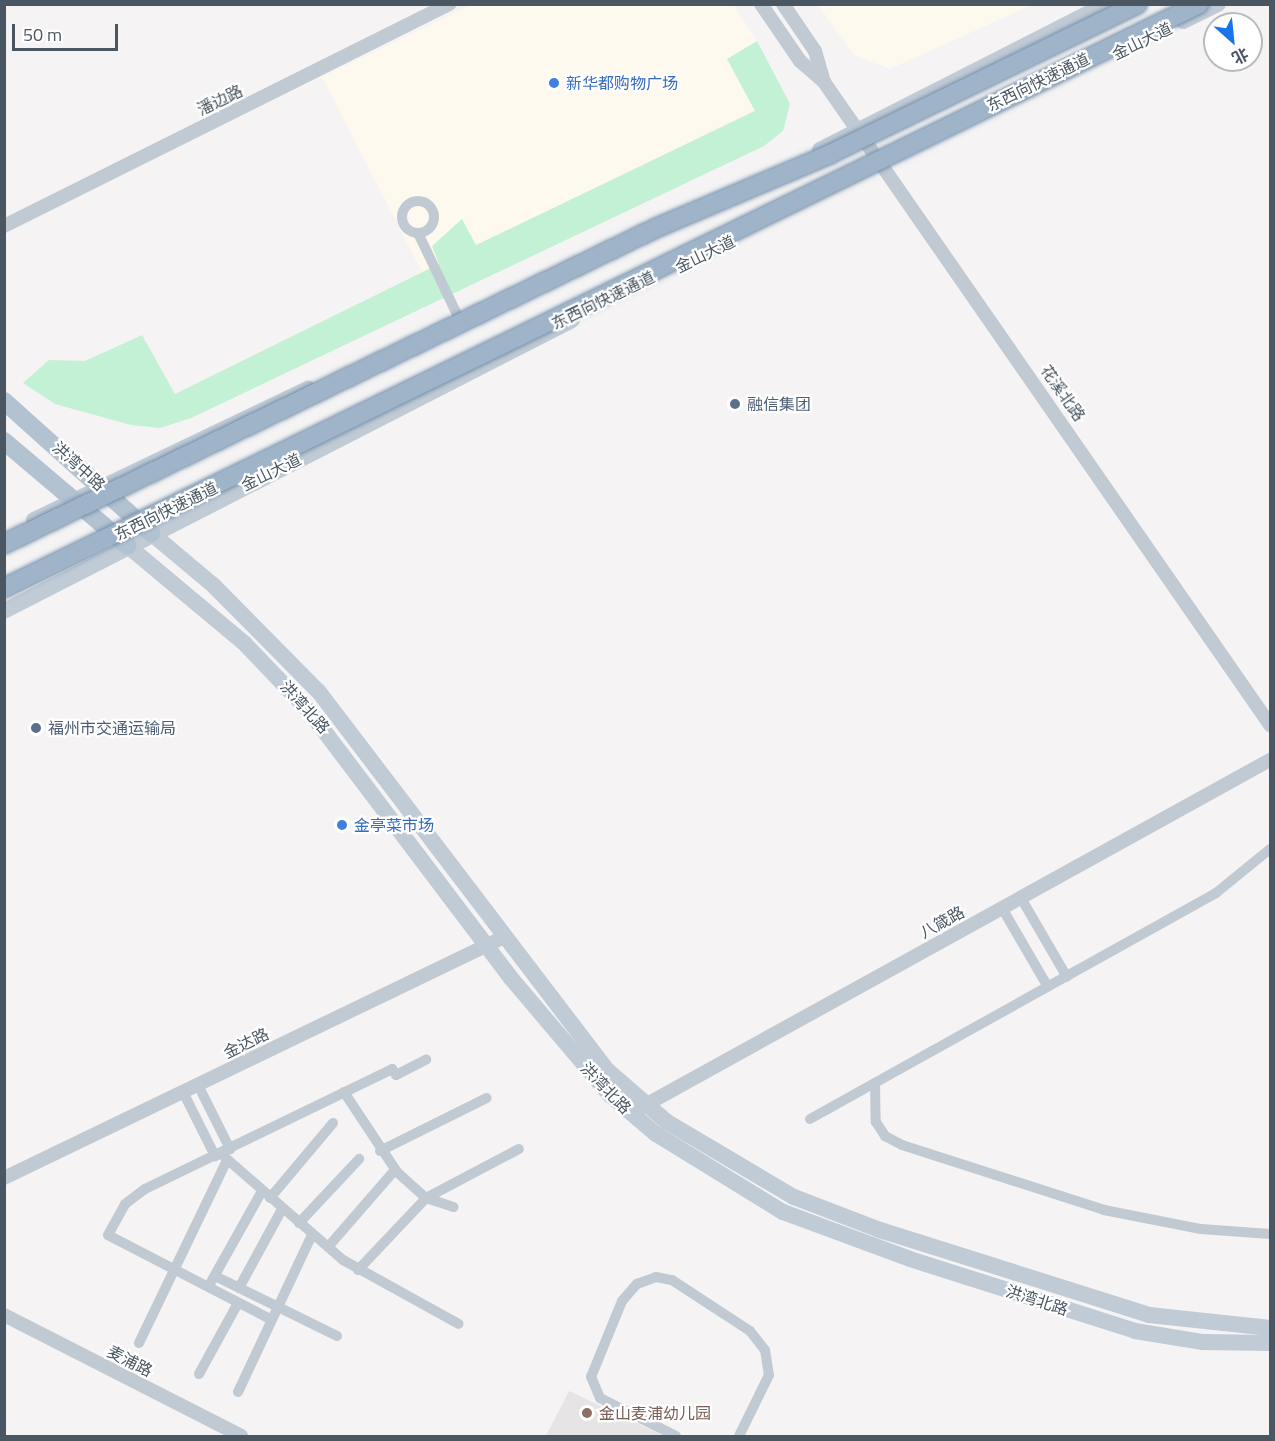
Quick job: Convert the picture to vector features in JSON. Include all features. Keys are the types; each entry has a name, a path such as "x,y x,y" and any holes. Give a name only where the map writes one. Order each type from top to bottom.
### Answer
{"highway":[{"name":"东西向快速通道","path":"4,544 656,228 830,154 1137,4"},
{"name":"东西向快速通道","path":"4,588 1199,4"}],"main road":[{"path":"4,538 74,500 270,403 462,325 1106,4"},
{"name":"金山大道","path":"4,610 151,533 883,166 1218,4"},
{"name":"洪湾中路","path":"4,401 102,486 151,533"},
{"path":"4,441 128,546"},
{"name":"洪湾北路","path":"151,533 213,585 319,692 502,938 606,1069 646,1105 741,1169 846,1219 1149,1315 1270,1328"},
{"name":"洪湾北路","path":"128,546 245,644 309,711 485,946 630,1113 732,1184 832,1232 1135,1331 1203,1342 1270,1343"}],"street":[{"name":"潘边路","path":"4,226 450,4"},
{"path":"761,4 800,62 824,82"},
{"path":"783,4 815,51 824,82"},
{"name":"花溪北路","path":"824,82 1270,725"},
{"path":"418,233 462,325"},
{"name":"八箴路","path":"630,1113 1270,760"},
{"path":"810,1119 1228,886 1270,849"},
{"path":"1021,898 1067,977"},
{"path":"1002,908 1048,987"},
{"name":"金达路","path":"4,1178 502,938"},
{"path":"270,1319 108,1235 131,1197 223,1154 392,1069 396,1075 426,1060"},
{"path":"875,1083 876,1122 885,1136 902,1145 1104,1210 1201,1229 1270,1234"},
{"path":"139,1343 174,1270 223,1154 198,1085"},
{"path":"183,1092 223,1154 312,1235 358,1270 459,1324"},
{"path":"344,1092 380,1151 396,1170 426,1198 454,1207"},
{"path":"380,1151 487,1098"},
{"path":"208,1287 266,1194 333,1123"},
{"path":"358,1270 426,1198 519,1149"},
{"path":"299,1223 358,1159"},
{"path":"328,1247 396,1170"},
{"path":"239,1288 282,1209"},
{"path":"238,1392 270,1319 312,1235"},
{"path":"215,1276 337,1336"},
{"path":"676,1437 600,1398 591,1377 622,1301 638,1284 656,1277 672,1280 750,1331 765,1350 769,1375 739,1437"},
{"path":"199,1374 238,1303"},
{"name":"麦浦路","path":"4,1315 241,1437"}],"shaded area":[{"path":"471,5 734,5 757,41 727,59 755,110 476,246 462,220 440,263 422,272 322,77"},
{"path":"818,5 1032,5 890,69 854,55"},
{"name":"金山麦浦幼儿园","path":"569,1391 664,1436 546,1436"}],"green space":[{"path":"757,41 790,104 783,131 764,146 191,418 160,428 131,425 55,404 23,383 49,360 85,361 142,335 175,394 439,264 432,246 462,219 476,245 755,111 727,59"}],"place":[{"name":"新华都购物广场","path":"554,83"},
{"name":"融信集团","path":"735,404"},
{"name":"福州市交通运输局","path":"36,728"},
{"name":"金亭菜市场","path":"342,825"},
{"name":"金山麦浦幼儿园","path":"587,1413"}]}
